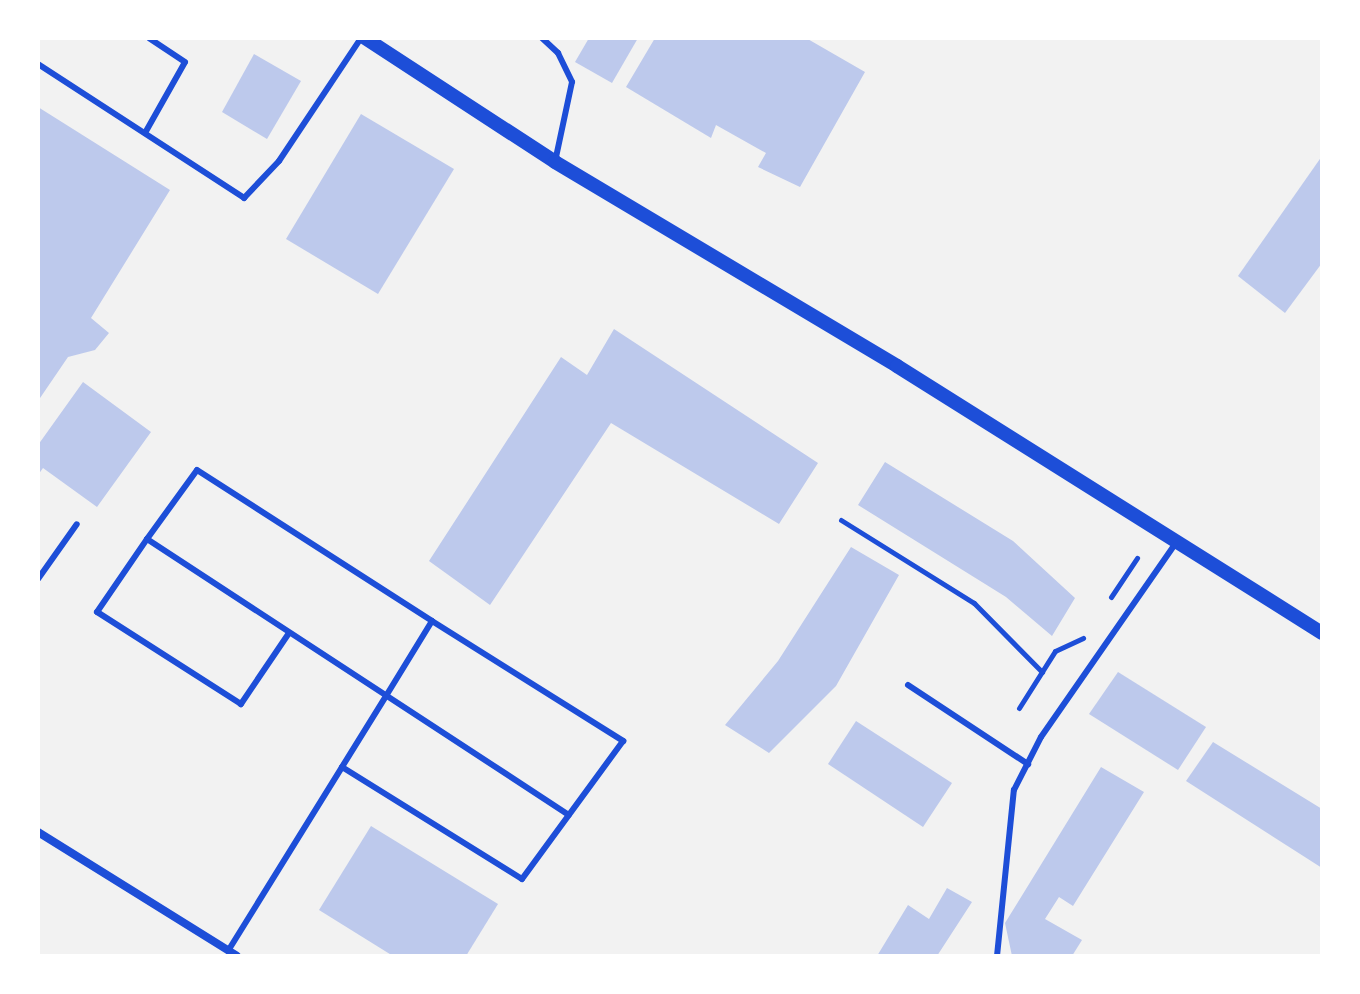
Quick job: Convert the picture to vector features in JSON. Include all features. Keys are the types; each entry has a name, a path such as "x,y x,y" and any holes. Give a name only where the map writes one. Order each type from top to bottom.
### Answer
{"street":[{"path":"363,38 555,162 1177,541 1322,633"},
{"path":"38,832 237,956"}],"lane":[{"path":"145,133 185,62 149,38"},
{"path":"38,64 244,198 279,161 363,38"},
{"path":"542,38 558,53 572,82 573,98 555,162"},
{"path":"289,633 241,704 97,612 197,470 623,741 522,879 342,767"},
{"path":"38,579 77,524"},
{"path":"147,539 569,815"},
{"path":"997,956 1014,790 1028,764 1177,541"},
{"path":"228,951 432,621"},
{"path":"908,685 1028,764"}],"path":[{"path":"841,520 974,603 1042,672"},
{"path":"1105,606 1137,558"},
{"path":"1019,708 1055,651 1080,642 1089,630"}],"building":[{"path":"589,38 638,38 612,83 575,62"},
{"path":"655,38 806,38 865,72 800,187 758,167 766,153 716,125 711,138 626,87"},
{"path":"254,54 301,81 267,139 222,112"},
{"path":"38,107 170,190 91,318 109,333 95,350 68,357 38,401"},
{"path":"361,114 454,169 378,294 286,239"},
{"path":"1322,156 1322,263 1285,313 1238,276"},
{"path":"614,329 818,463 779,524 611,423 490,605 429,561 561,357 587,375"},
{"path":"83,382 151,432 97,507 43,468 38,475 38,445"},
{"path":"885,462 1013,541 1075,598 1052,636 1006,597 858,505"},
{"path":"851,547 899,575 836,686 769,753 725,725 778,661"},
{"path":"1118,672 1206,727 1178,770 1089,714"},
{"path":"856,721 952,783 923,827 828,764"},
{"path":"1213,742 1322,809 1322,868 1186,781"},
{"path":"1101,767 1144,792 1073,906 1059,897 1045,919 1082,940 1072,956 1012,956 1005,923"},
{"path":"371,826 498,904 466,956 393,956 319,910"},
{"path":"947,888 972,902 937,956 877,956 908,905 929,919"}]}
